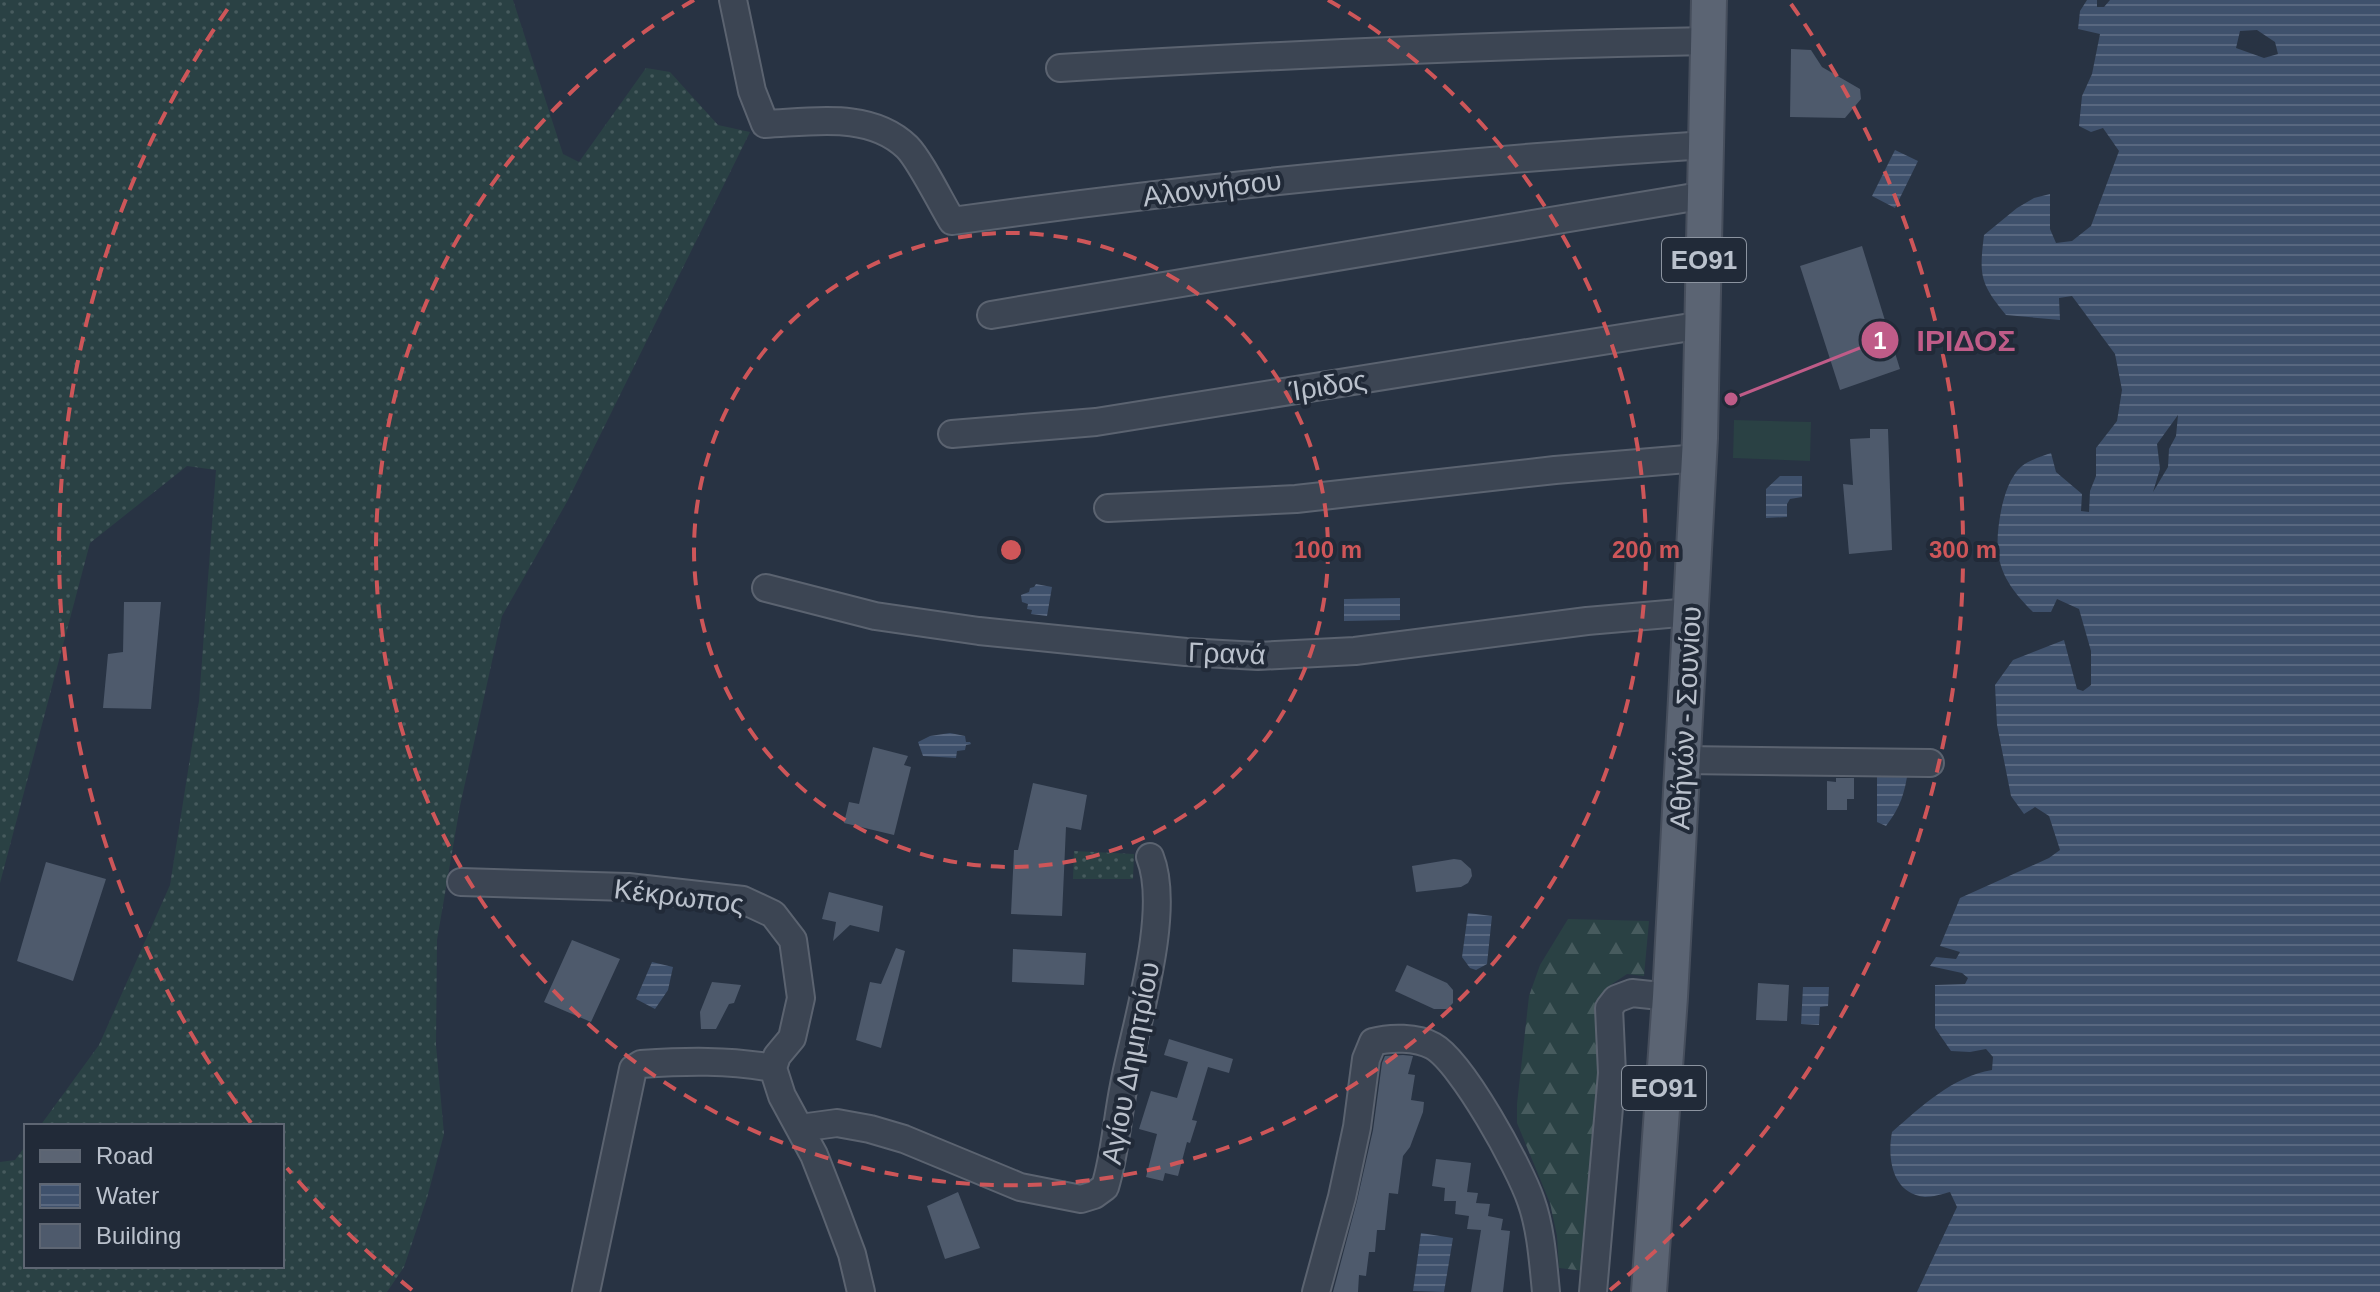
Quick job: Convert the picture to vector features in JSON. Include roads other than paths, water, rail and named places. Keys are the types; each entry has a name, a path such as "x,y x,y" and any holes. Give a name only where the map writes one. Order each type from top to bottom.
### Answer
{"main road":[{"name":"Αθήνών - Σουνίου","path":"1649,1292 1670,997 1699,458 1709,0"}],"street":[{"name":"Αλοννήσου","path":"733,0 752,91 765,124 864,124 885,131 908,148 952,221 1352,172 1706,145"},
{"path":"1060,68 1546,44 1708,41"},
{"path":"991,315 1706,195"},
{"name":"Ίριδος","path":"952,434 1096,422 1703,325"},
{"path":"1108,508 1296,499 1555,470 1699,458"},
{"name":"Γρανά","path":"766,588 875,616 964,629 1085,643 1258,656 1355,651 1691,612"},
{"path":"1683,760 1930,763"},
{"name":"Αγίου Δημητρίου","path":"800,1128 837,1123 870,1129 904,1139 1020,1187 1081,1199 1105,1187 1154,942 1156,884 1150,857"},
{"name":"Κέκρωπος","path":"461,882 628,887 743,900 773,914 793,940 801,998 792,1038 777,1056 773,1068"},
{"path":"1593,1292 1612,1073 1609,1008 1616,999 1632,993 1670,997"},
{"path":"1316,1292 1357,1127 1366,1059 1373,1042 1389,1037 1432,1045 1448,1058 1507,1147 1532,1201 1546,1292"},
{"path":"586,1292 633,1069 641,1064 730,1061 773,1068 782,1096 814,1155 852,1254 861,1292"}],"water":[{"path":"2087,0 2097,0 2097,7 2104,7 2110,0 2380,0 2380,1292 1917,1292 1957,1207 1950,1192 1925,1197 1905,1189 1894,1173 1890,1153 1892,1132 1951,1086 1992,1070 1993,1057 1986,1049 1951,1051 1935,1028 1935,985 1965,984 1968,978 1962,973 1930,966 1936,957 1956,959 1960,952 1940,946 1960,898 2049,858 2060,850 2049,816 2035,807 2024,814 2011,796 1997,725 1995,685 2013,660 2064,640 2077,689 2083,691 2091,685 2091,651 2079,609 2057,599 2051,612 2033,612 2013,589 2001,567 1998,527 2004,499 2014,475 2025,464 2051,453 2056,472 2082,494 2081,511 2089,512 2090,491 2096,476 2096,448 2117,421 2122,390 2115,354 2072,296 2059,298 2060,320 2006,315 1986,286 1982,270 1984,235 2034,198 2050,194 2050,229 2056,243 2072,241 2091,226 2119,151 2103,128 2091,132 2079,126 2082,96 2092,74 2100,34 2078,29 2080,11","holes":["2257,30 2275,42 2278,54 2264,58 2236,48 2240,31","2178,415 2176,436 2169,449 2168,467 2153,492 2160,469 2157,444"]},
{"path":"1895,150 1918,161 1895,208 1872,196"},
{"path":"1780,476 1802,476 1802,497 1790,499 1787,517 1766,518 1766,489"},
{"path":"1036,584 1052,587 1047,616 1031,614 1028,604 1022,602 1021,595"},
{"path":"1400,598 1400,620 1344,621 1344,599"},
{"path":"950,733 965,736 966,742 971,744 966,745 965,750 957,751 956,758 923,756 918,742 930,736"},
{"path":"1877,770 1908,770 1901,800 1886,826 1877,822"},
{"path":"1468,913 1492,916 1487,964 1476,970 1470,968 1462,957"},
{"path":"652,962 673,967 668,990 655,1009 636,999"},
{"path":"1803,987 1829,987 1828,1006 1820,1007 1819,1025 1801,1024"},
{"path":"1421,1233 1453,1238 1444,1292 1413,1291"}],"place":[{"name":"ΙΡΙΔΟΣ","path":"1731,399"}]}
